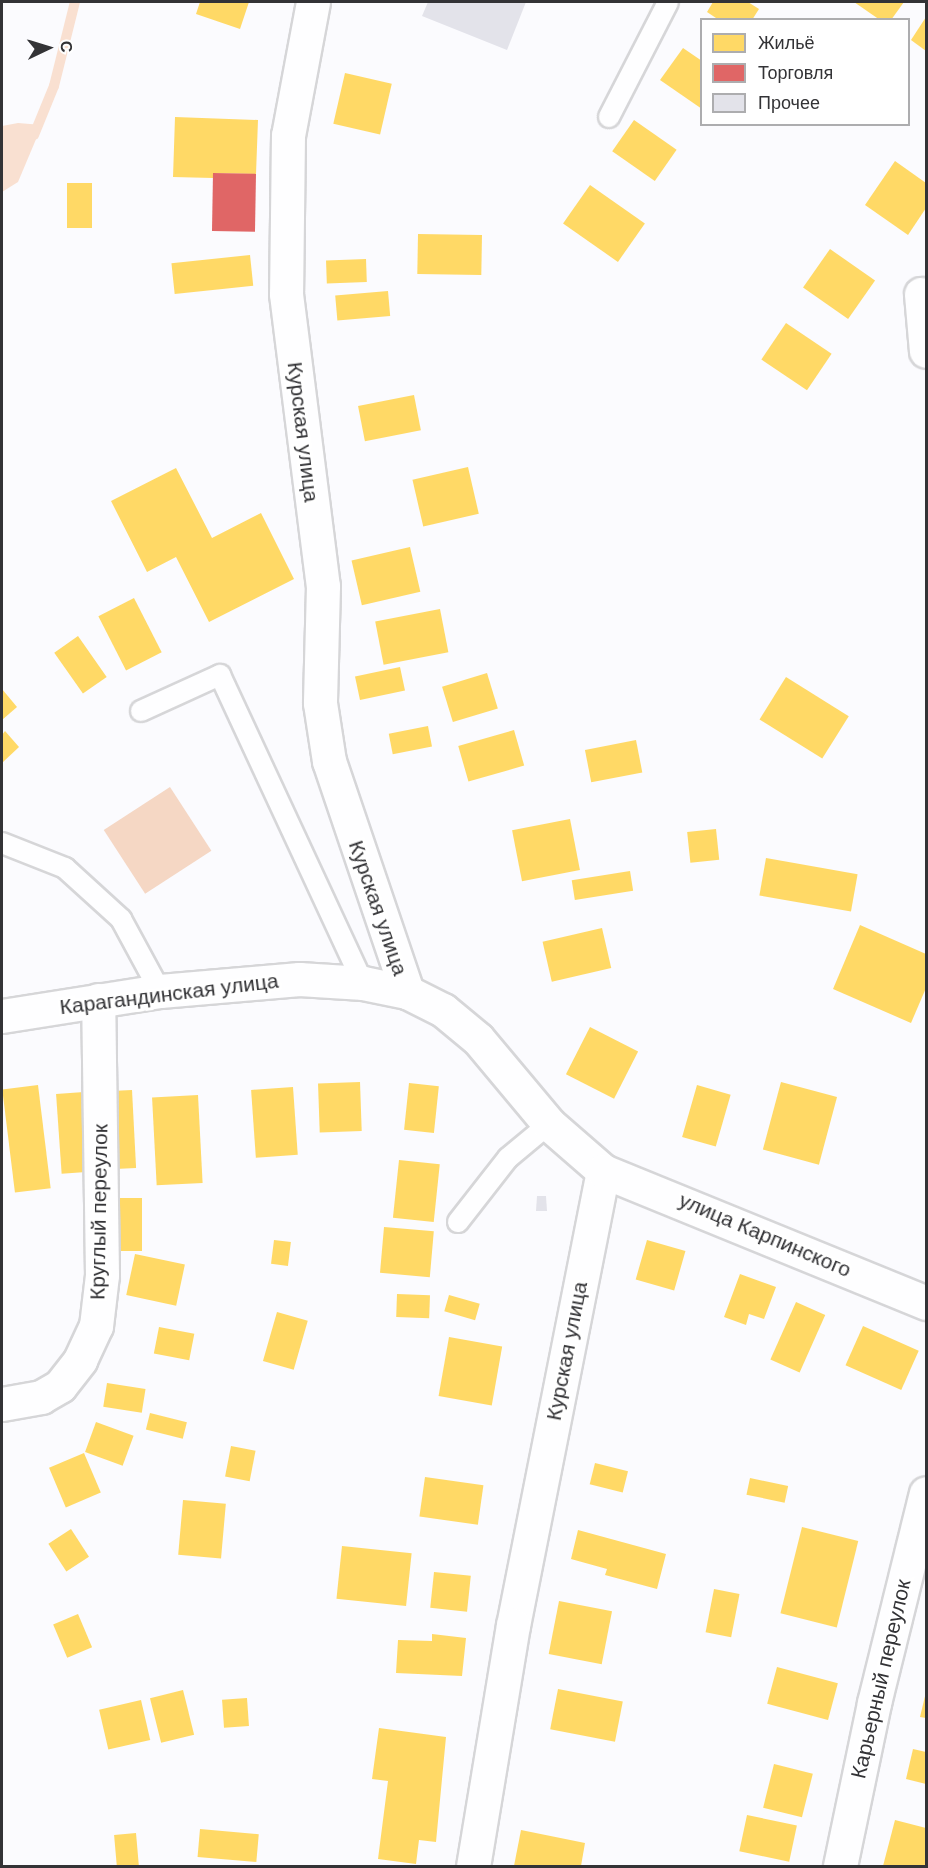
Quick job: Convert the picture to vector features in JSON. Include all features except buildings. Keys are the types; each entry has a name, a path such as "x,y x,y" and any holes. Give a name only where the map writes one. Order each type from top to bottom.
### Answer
{"street":[{"name":"Курская улица","path":"313,2 288,135 285,219 286,294 323,586 320,703 329,761 407,992 443,1010 478,1040 549,1124 603,1171 513,1625 473,1866"},
{"path":"921,294 927,351"},
{"name":"Карагандинская улица","path":"2,1016 160,991 299,979 363,983 407,992"},
{"name":"Круглый переулок","path":"2,1404 41,1397 60,1386 80,1360 96,1326 102,1275 98,1000"},
{"name":"улица Карпинского","path":"603,1171 927,1303"},
{"name":"Карьерный переулок","path":"840,1866 874,1702 927,1493"}],"lane":[{"path":"609,117 668,2"},
{"path":"141,711 220,675 363,983"},
{"path":"2,843 65,868 113,912 160,991"},
{"path":"458,1222 508,1158 549,1124"}],"shaded area":[{"path":"18,123 42,125 18,182 2,192 2,126"},
{"path":"170,787 211,851 145,894 104,830"}],"waterway":[{"path":"34,135 54,86 75,2"}]}
